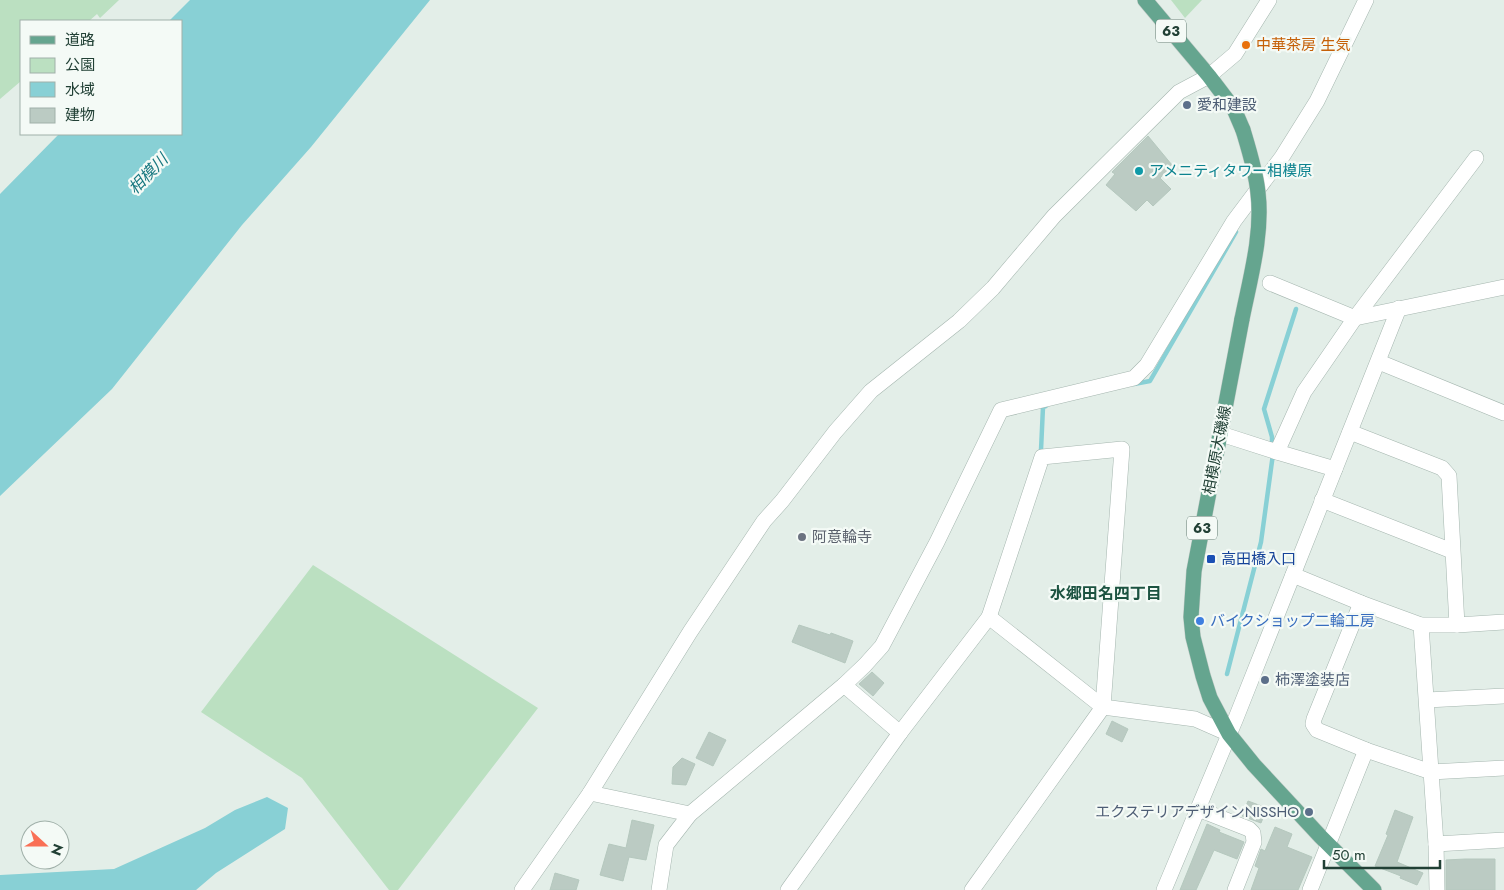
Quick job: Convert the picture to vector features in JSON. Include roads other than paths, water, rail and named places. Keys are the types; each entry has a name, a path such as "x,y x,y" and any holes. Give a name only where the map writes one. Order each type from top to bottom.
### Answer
{"main road":[{"name":"63","path":"1145,0 1209,76"},
{"name":"相模原大磯線","path":"1209,76 1234,108 1243,130 1253,164 1258,194 1258,217 1252,271 1194,571 1193,637 1210,698 1229,734 1254,765 1374,890"}],"street":[{"path":"522,890 590,793 690,632 764,521 782,502 835,432 871,391 959,321 993,288 1054,216 1179,92 1209,76 1235,54 1269,0"},
{"path":"659,890 666,845 690,814 844,686 882,646 937,542 1001,410 1134,378 1147,365 1234,221 1282,157 1316,102 1366,0"},
{"path":"1278,452 1304,392 1355,318 1476,158"},
{"path":"1270,283 1355,318 1504,287"},
{"path":"1164,890 1229,734 1399,308"},
{"path":"1379,362 1504,413"},
{"path":"1350,432 1446,470 1449,476 1457,625"},
{"path":"1220,434 1335,469"},
{"path":"788,890 900,733 988,617 1042,457 1122,448 1103,707 972,890"},
{"path":"1322,500 1452,551"},
{"path":"1293,575 1421,625 1504,622"},
{"path":"1360,602 1313,724 1317,730 1366,750 1431,772 1504,768"},
{"path":"988,617 1103,707 1195,720 1229,734"},
{"path":"1421,625 1436,844 1437,890"},
{"path":"844,686 900,733"},
{"path":"1426,700 1504,696"},
{"path":"1310,890 1366,750"},
{"path":"590,793 690,814"},
{"path":"1198,809 1249,829 1252,833 1254,842 1235,890"},
{"path":"1436,844 1504,840"}],"water":[{"name":"相模川","path":"190,0 430,0 311,147 242,225 112,389 0,496 0,194 58,135 182,135 182,20 170,20"},
{"path":"267,797 288,808 285,829 216,873 196,890 0,890 0,875 114,869 205,828 235,810"}],"waterway":[{"path":"1134,384 1150,381 1236,232"},
{"path":"1272,446 1272,437 1264,409 1296,309"},
{"path":"1041,450 1043,407 1046,406"},
{"path":"1227,674 1261,542 1273,454"}],"place":[{"name":"中華茶房 生気","path":"1246,45"},
{"name":"愛和建設","path":"1187,105"},
{"name":"アメニティタワー相模原","path":"1139,171"},
{"name":"阿意輪寺","path":"802,537"},
{"name":"高田橋入口","path":"1211,559"},
{"name":"バイクショップ二輪工房","path":"1200,621"},
{"name":"柿澤塗装店","path":"1265,680"},
{"name":"エクステリアデザインNISSHO","path":"1309,812"}],"district":[{"name":"水郷田名四丁目","path":"1106,593"}]}
